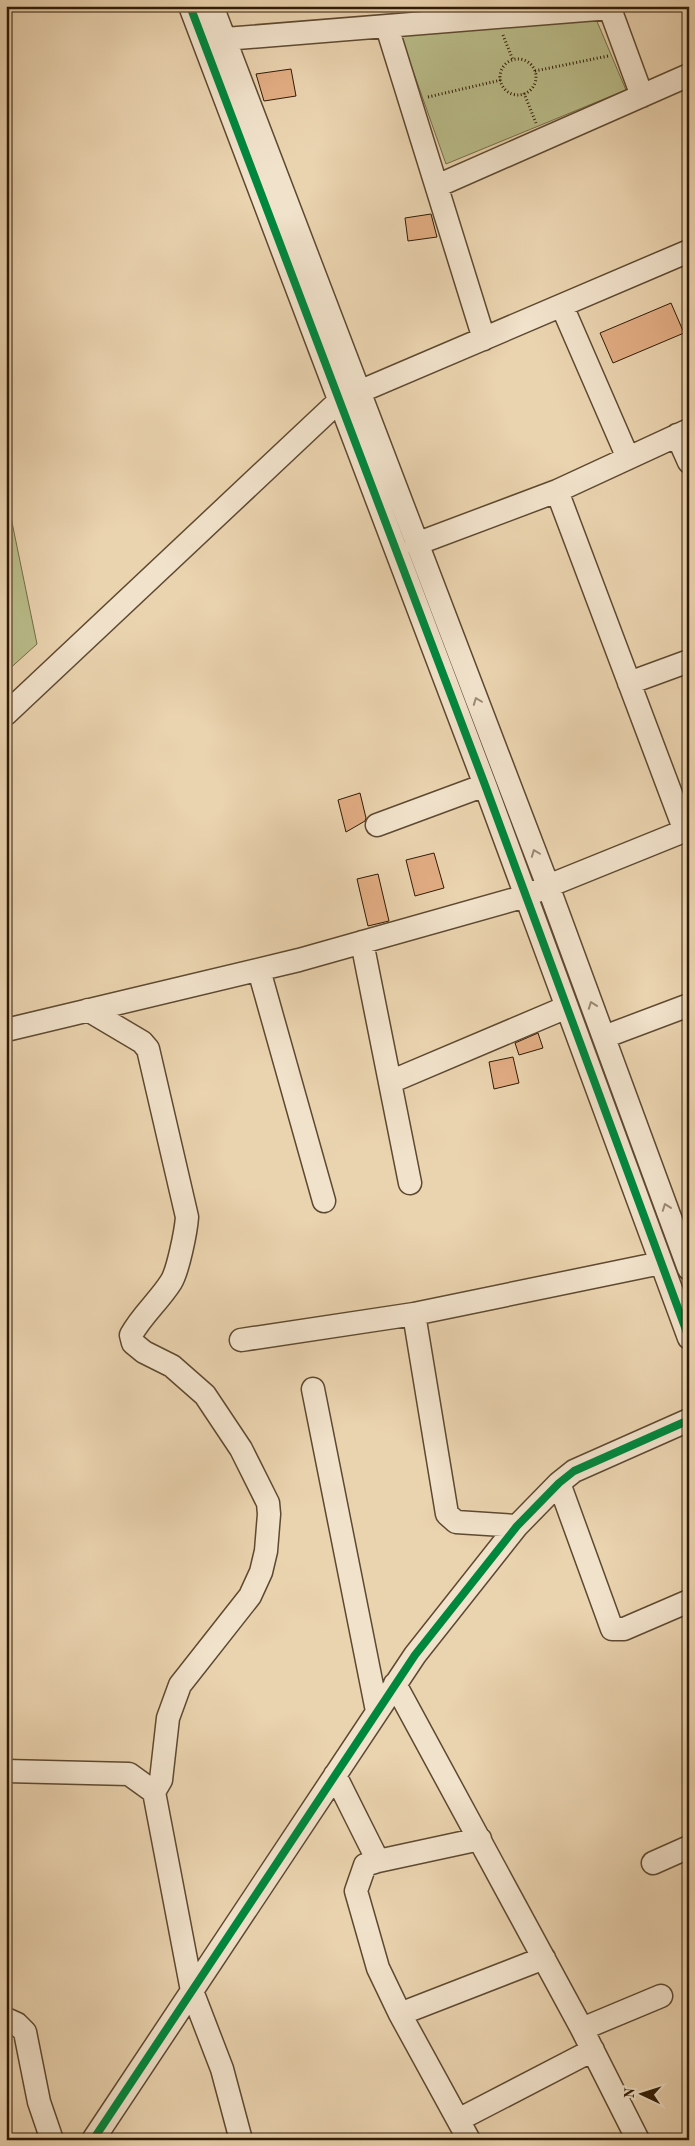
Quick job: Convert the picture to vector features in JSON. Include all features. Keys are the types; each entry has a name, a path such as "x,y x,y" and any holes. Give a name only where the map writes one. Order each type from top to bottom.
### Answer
{"street":[{"path":"190,6 215,43 349,396 485,785 689,1338"},
{"path":"212,6 215,43"},
{"path":"215,43 609,7 642,96"},
{"path":"387,27 484,339"},
{"path":"437,186 689,76"},
{"path":"6,714 349,396 689,251"},
{"path":"562,306 628,458"},
{"path":"349,396 416,544 548,886 689,1269"},
{"path":"416,544 557,490 683,432 689,462"},
{"path":"6,1030 259,970 526,896 687,830 629,683 557,490"},
{"path":"629,683 689,661"},
{"path":"377,825 485,785"},
{"path":"362,942 410,1183"},
{"path":"259,970 324,1200"},
{"path":"604,1037 689,1005"},
{"path":"390,1082 567,1007"},
{"path":"88,1010 142,1042 148,1048 187,1217 186,1228 172,1281 139,1321 131,1335 133,1343 144,1352 172,1366 204,1395 241,1449 268,1503 270,1514 262,1565 250,1596 180,1684 168,1718 161,1780 154,1792 192,1991 222,2069 241,2140"},
{"path":"241,1340 414,1314 661,1263"},
{"path":"414,1314 447,1514 456,1522 517,1526"},
{"path":"313,1389 377,1711"},
{"path":"93,2140 415,1655 517,1526 559,1482 574,1471 689,1420"},
{"path":"559,1482 612,1629 624,1629 689,1600"},
{"path":"395,1684 582,2029 638,2140"},
{"path":"6,1771 129,1774 154,1792"},
{"path":"335,1775 378,1860"},
{"path":"469,2140 400,2014 378,1968 356,1891 365,1866 378,1860 480,1840"},
{"path":"653,1863 689,1847"},
{"path":"400,2014 544,1958"},
{"path":"582,2029 661,1996"},
{"path":"6,2019 17,2024 25,2032 39,2102 52,2140"},
{"path":"458,2120 593,2050"}],"path":[{"path":"500,26 513,60"},
{"path":"535,71 612,55"},
{"path":"522,59 528,62 535,71 535,83 528,92 511,93 506,90 501,80 502,69 513,60 522,59"},
{"path":"422,98 501,80"},
{"path":"524,93 537,126"}],"green space":[{"path":"596,19 626,90 446,164 400,34"},
{"path":"6,493 37,644 6,672"}],"building":[{"path":"291,69 296,96 264,101 256,74"},
{"path":"431,214 437,237 408,241 405,218"},
{"path":"671,303 684,333 613,363 600,333"},
{"path":"360,793 366,818 365,821 346,832 338,800"},
{"path":"434,853 444,888 415,896 406,860"},
{"path":"378,874 389,921 368,926 357,879"},
{"path":"538,1033 543,1048 519,1055 515,1043"},
{"path":"513,1057 519,1083 494,1089 489,1062"}],"cycle path":[{"path":"190,6 485,785 689,1338"},
{"path":"93,2140 415,1655 517,1526 559,1483 574,1471 689,1420"}]}
